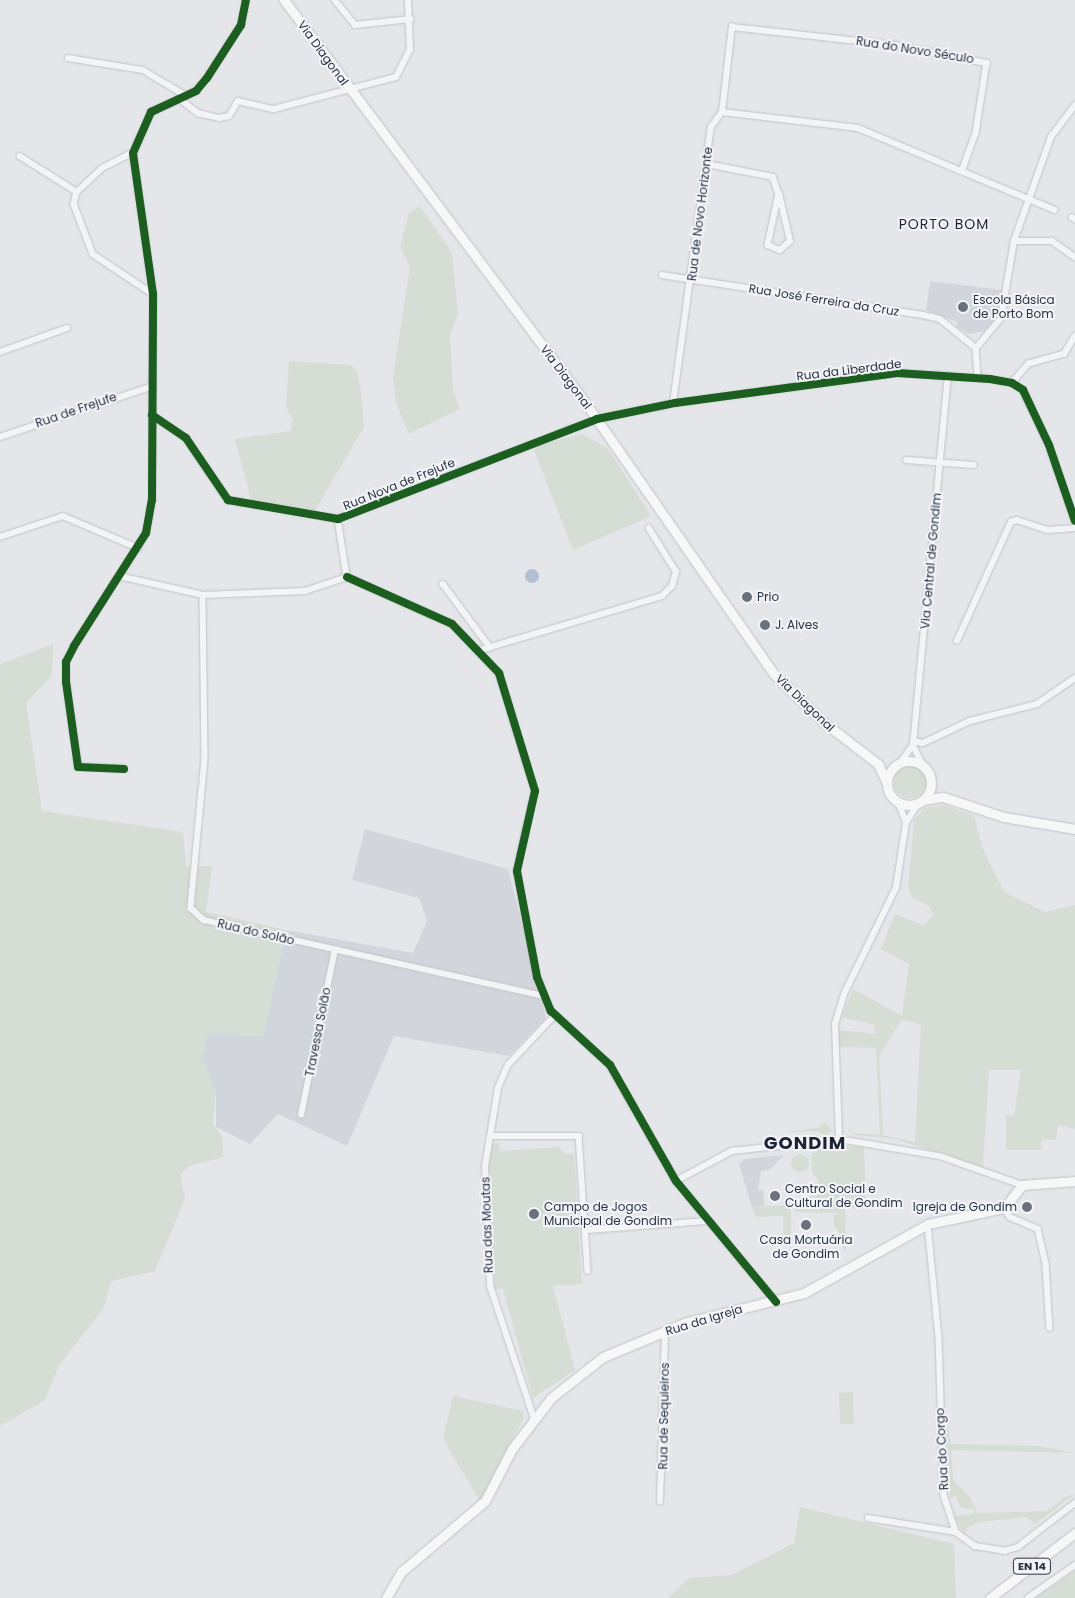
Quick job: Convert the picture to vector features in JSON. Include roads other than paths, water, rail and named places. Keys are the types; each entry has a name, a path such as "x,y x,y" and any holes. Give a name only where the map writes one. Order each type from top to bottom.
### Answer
{"main road":[{"name":"Via Diagonal","path":"284,0 597,419 774,674 822,721 878,764 898,802"},
{"path":"887,783 899,763"},
{"path":"878,764 923,765 931,781 943,797"},
{"path":"921,801 931,781"},
{"path":"898,802 921,801 943,797 1004,817 1075,829"},
{"path":"1004,1208 1022,1185 1075,1181"},
{"name":"Rua da Igreja","path":"386,1598 401,1572 485,1501 534,1419 551,1398 603,1357 665,1331 729,1309 776,1302 804,1293 928,1224 1004,1208"},
{"name":"EN 14","path":"990,1598 1075,1533"}],"street":[{"path":"124,769 78,766 66,682 66,662 138,548 152,500 154,294 132,153 151,112 183,97 207,78 241,25 246,0"},
{"path":"335,0 355,25 411,19"},
{"path":"68,58 143,70 183,97 198,113 219,118 229,116 238,101 274,109 396,77 410,50 411,19 408,0"},
{"name":"Rua de Novo Horizonte","path":"673,403 692,278 711,127 722,112 732,27"},
{"name":"Rua do Novo Século","path":"732,27 894,45 987,62 976,134 962,172"},
{"path":"978,378 976,348 1001,318 1014,242 1051,137 1075,105"},
{"path":"722,112 858,128 1055,210"},
{"path":"132,153 102,169 77,192 74,204 93,254 154,294"},
{"path":"20,156 77,192"},
{"path":"706,164 765,173 773,177 778,194 790,241 780,250 768,245 778,194"},
{"path":"1014,242 1040,238 1075,257"},
{"name":"Rua José Ferreira da Cruz","path":"662,275 692,278 923,315 940,319 976,348"},
{"path":"0,352 67,328"},
{"path":"1075,336 1064,354 1028,364 1012,383 1031,404 1075,521"},
{"name":"Rua da Liberdade","path":"597,419 673,403 897,373 978,378 1012,383"},
{"name":"Via Central de Gondim","path":"899,763 913,743 948,376"},
{"name":"Rua de Frejufe","path":"0,437 153,386"},
{"name":"Rua Nova de Frejufe","path":"152,415 186,438 228,500 238,505 338,519 597,419"},
{"path":"906,460 974,466"},
{"path":"0,537 63,516 138,548"},
{"path":"338,519 347,577"},
{"path":"957,641 1011,522 1017,520 1048,530 1075,528"},
{"path":"481,650 662,596 672,586 676,572 649,529"},
{"path":"119,576 204,595 305,591 347,577 452,624 481,650 499,673 532,770 536,791 518,871 545,996 555,1015 610,1065 676,1181 707,1222 776,1302"},
{"path":"443,584 490,647"},
{"name":"Rua do Solão","path":"204,595 205,759 190,908 204,920 545,996"},
{"path":"923,765 913,743 923,742 970,721 1037,704 1075,678"},
{"path":"839,1139 836,1017 894,896 906,823 921,801"},
{"path":"898,802 906,823"},
{"name":"Travessa Solão","path":"301,1115 335,949"},
{"name":"Rua das Moutas","path":"534,1419 490,1286 484,1192 490,1136 498,1088 508,1065 555,1015"},
{"path":"490,1136 580,1136 588,1271"},
{"path":"676,1181 732,1151 839,1139 940,1156 1022,1185"},
{"path":"1004,1208 1010,1217 1038,1229 1046,1264 1050,1328"},
{"path":"587,1230 707,1222"},
{"name":"Rua do Corgo","path":"928,1224 939,1338 944,1495 956,1532"},
{"name":"Rua de Sequieiros","path":"660,1502 665,1331"},
{"path":"868,1518 956,1532 975,1546 1005,1551 1018,1547 1075,1503"},
{"path":"1028,1598 1075,1565"}],"water":[{"path":"532,569 537,571 539,576 537,581 532,583 527,581 525,576 527,571"}],"place":[{"name":"Escola Básica de Porto Bom","path":"963,307"},
{"name":"Prio","path":"747,597"},
{"name":"J. Alves","path":"765,625"},
{"name":"Centro Social e Cultural de Gondim","path":"775,1196"},
{"name":"Igreja de Gondim","path":"1027,1207"},
{"name":"Campo de Jogos Municipal de Gondim","path":"534,1214"},
{"name":"Casa Mortuária de Gondim","path":"806,1225"}],"district":[{"name":"PORTO BOM","path":"944,224"},
{"name":"GONDIM","path":"805,1143"}]}
